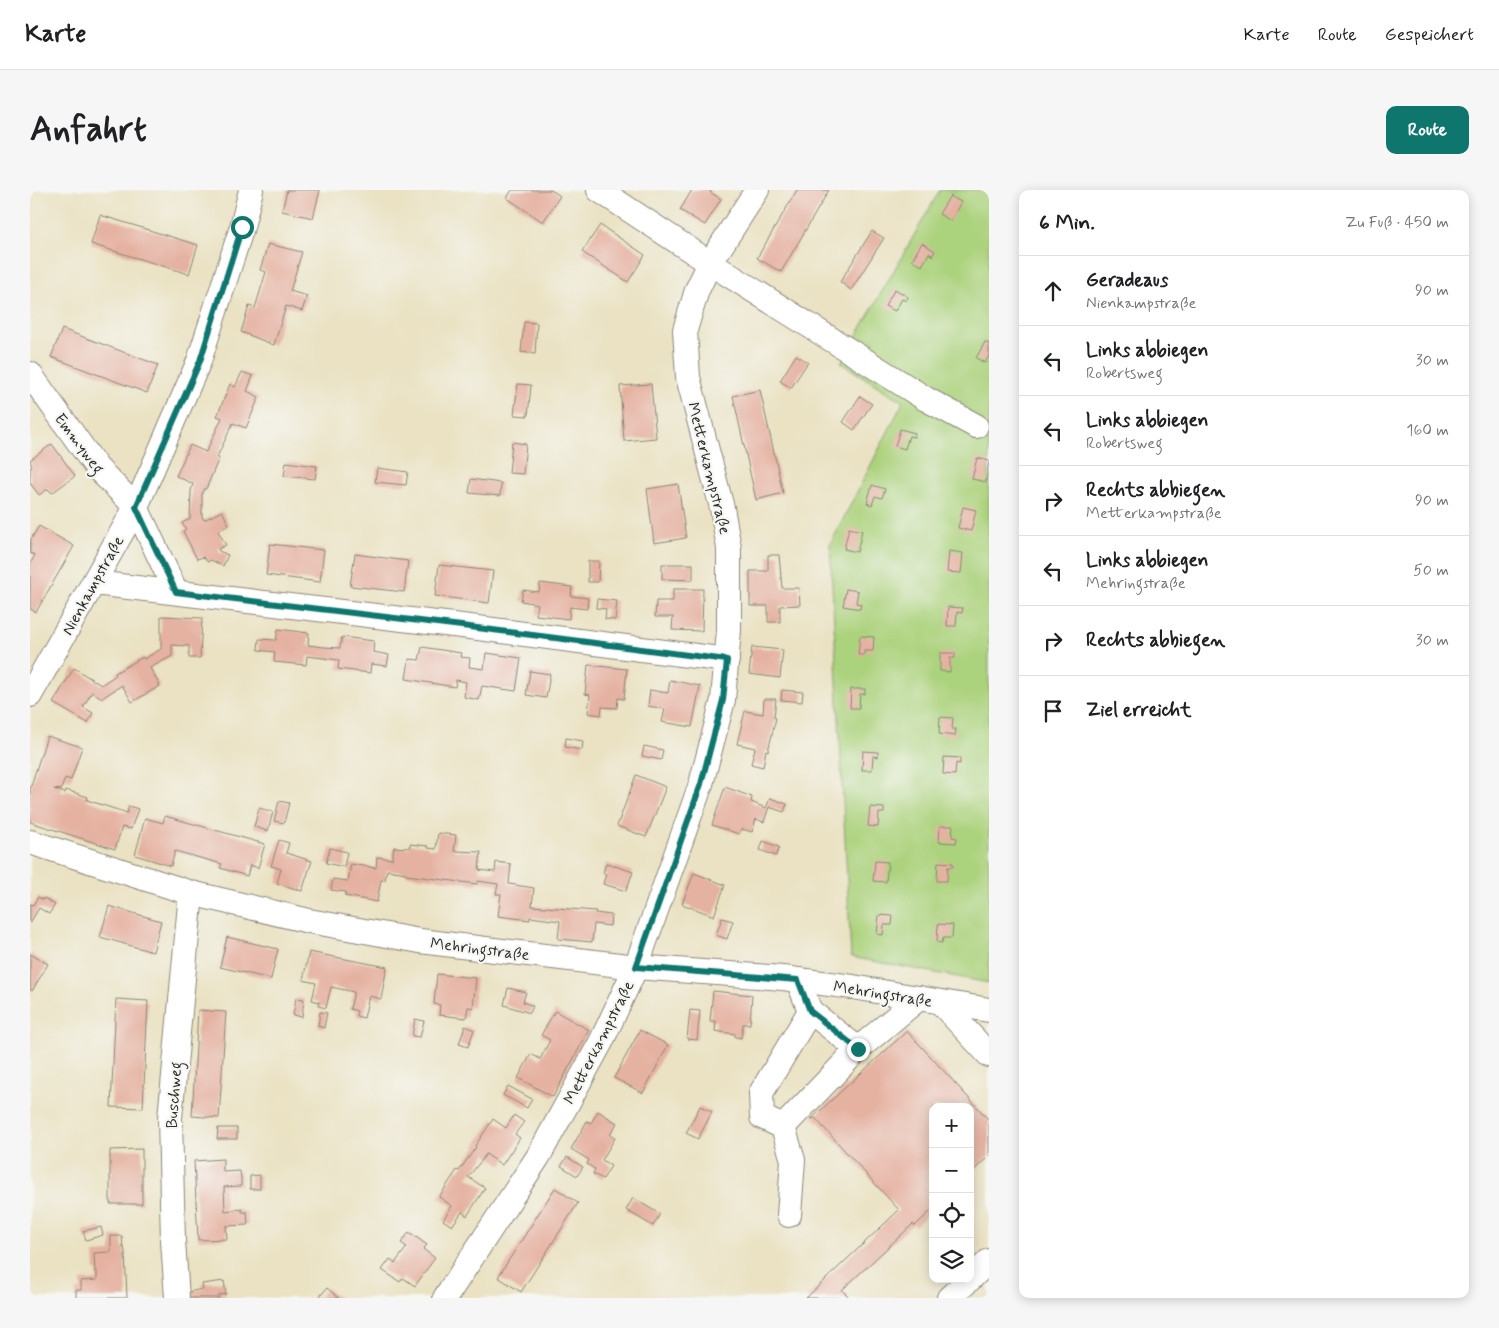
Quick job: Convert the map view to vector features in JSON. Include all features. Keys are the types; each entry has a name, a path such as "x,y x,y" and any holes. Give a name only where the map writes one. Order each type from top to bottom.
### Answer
{"street":[{"name":"Nienkampstraße","path":"30,695 136,507 200,361 242,227 251,190"},
{"path":"599,190 710,263 926,399 976,426"},
{"name":"Metterkampstraße","path":"445,1298 538,1157 601,1042 636,967 701,784 723,700 727,660 729,548 722,508 688,377 685,330 696,290 710,263 757,190"},
{"name":"Emmyweg","path":"30,374 96,468 136,507"},
{"path":"136,507 176,592"},
{"path":"94,583 462,626 727,660"},
{"name":"Mehringstraße","path":"30,842 191,893 309,921 420,941 636,967 798,980 989,1010"},
{"name":"Buschweg","path":"177,1298 173,1241 170,1118 191,893"},
{"path":"798,980 810,1011 858,1049"},
{"path":"783,1127 858,1049 930,1000"},
{"name":"Mehringstraße","path":"930,1000 989,1056"},
{"path":"789,1215 793,1160 783,1127 762,1117 760,1093 810,1011"},
{"path":"974,1275 989,1261"},
{"path":"950,1298 966,1283"}],"green space":[{"path":"940,190 989,190 989,983 851,957 830,545 903,402 841,363"}],"building":[{"path":"287,190 320,190 313,218 282,211"},
{"path":"512,190 551,190 560,196 543,222 507,198"},
{"path":"692,190 711,190 710,192 721,199 705,225 680,210"},
{"path":"797,190 829,190 781,272 757,258"},
{"path":"950,196 961,202 951,221 939,214"},
{"path":"100,215 198,245 189,274 91,244"},
{"path":"600,225 645,255 628,282 582,252"},
{"path":"872,231 884,238 851,290 840,282"},
{"path":"922,243 935,251 932,256 929,253 922,266 912,260"},
{"path":"268,244 302,252 290,291 307,296 302,311 286,306 274,345 241,332 249,306 255,308 266,272 260,270"},
{"path":"895,289 908,297 906,301 902,299 895,311 885,306"},
{"path":"524,322 537,323 535,354 521,352"},
{"path":"62,329 158,365 147,393 51,357"},
{"path":"985,342 989,344 989,356 985,363 976,358"},
{"path":"796,355 808,362 791,388 780,381"},
{"path":"242,372 253,376 247,391 259,397 246,428 233,423 217,457 219,458 206,489 204,489 202,494 202,517 204,520 222,511 229,525 218,531 226,545 218,549 228,555 223,566 211,560 208,562 203,557 197,559 183,531 186,529 182,523 190,519 193,484 176,476 190,445 206,452 222,418 217,416 230,384 235,387"},
{"path":"518,384 531,385 528,416 514,415"},
{"path":"651,384 656,438 624,441 620,386"},
{"path":"760,390 783,493 756,500 733,396"},
{"path":"860,396 872,404 854,430 843,422"},
{"path":"900,429 915,433 914,437 909,436 905,449 895,446"},
{"path":"512,442 526,444 523,474 509,473"},
{"path":"52,444 75,476 52,493 48,489 39,495 30,483 30,468 32,467 30,460"},
{"path":"977,458 989,461 986,482 972,479"},
{"path":"286,462 317,466 315,479 284,476"},
{"path":"377,468 408,472 406,485 375,482"},
{"path":"471,479 501,483 500,496 469,493"},
{"path":"678,484 686,538 654,543 647,489"},
{"path":"872,485 885,489 882,498 875,496 872,505 867,503"},
{"path":"963,507 976,510 971,531 958,528"},
{"path":"39,526 74,546 36,612 30,609 30,564 35,555 30,553 30,541"},
{"path":"849,528 862,531 857,552 844,549"},
{"path":"270,544 324,550 320,582 266,575"},
{"path":"949,551 963,553 961,573 947,572"},
{"path":"355,554 408,561 404,592 350,586"},
{"path":"768,555 779,555 782,588 799,588 800,605 780,606 780,622 768,622 768,606 750,606 750,571 768,571"},
{"path":"588,561 599,561 598,582 588,582"},
{"path":"662,564 693,564 693,580 662,579"},
{"path":"439,565 493,571 489,603 435,596"},
{"path":"540,583 572,587 571,596 588,598 587,609 570,607 569,619 536,615 538,604 521,601 523,590 539,592"},
{"path":"673,589 703,589 702,631 672,630 673,617 655,617 656,601 673,601"},
{"path":"846,589 858,591 856,603 861,604 860,609 843,606"},
{"path":"597,599 617,601 615,620 605,619 606,609 596,608"},
{"path":"948,607 963,608 962,613 957,612 956,626 947,626"},
{"path":"161,616 202,618 200,658 189,658 189,646 172,645 172,656 150,668 160,686 132,702 122,685 102,698 92,692 83,707 93,713 88,723 53,703 74,668 101,685 116,675 115,673 161,649"},
{"path":"278,629 309,633 308,645 324,647 340,648 342,637 374,641 373,652 389,655 387,666 371,664 370,673 338,669 339,660 307,656 306,665 274,662 275,652 258,650 259,639 276,640"},
{"path":"860,636 874,637 873,651 864,651 864,655 858,655"},
{"path":"422,647 461,653 460,657 470,658 469,667 484,669 486,653 521,658 516,691 482,686 479,700 464,697 466,682 456,680 455,687 406,679 409,659 419,660"},
{"path":"752,647 783,650 780,678 749,674"},
{"path":"940,653 955,653 955,658 950,658 950,672 940,671"},
{"path":"588,665 627,669 624,699 618,698 617,708 602,707 601,715 588,713 590,695 585,694"},
{"path":"530,671 550,674 546,698 526,695"},
{"path":"670,680 700,686 692,727 662,722 665,709 648,706 650,690 668,693"},
{"path":"851,689 865,689 865,694 860,694 859,708 850,708"},
{"path":"782,690 803,692 802,702 781,700"},
{"path":"764,699 776,699 774,717 776,718 763,767 751,764 755,748 737,744 745,711 763,714"},
{"path":"940,717 953,718 952,729 956,729 955,736 939,734"},
{"path":"47,736 82,747 71,780 65,778 61,790 54,789 65,793 66,790 88,797 87,800 127,813 129,806 138,809 131,829 122,827 115,849 30,822 30,789"},
{"path":"566,738 583,741 582,750 565,747"},
{"path":"644,746 663,750 661,760 642,756"},
{"path":"863,751 878,752 878,757 873,756 872,770 862,770"},
{"path":"944,757 960,758 960,764 956,763 955,775 943,774"},
{"path":"636,775 666,787 646,837 617,826"},
{"path":"725,787 752,797 751,802 766,808 770,798 787,804 784,812 769,807 764,822 756,819 752,832 742,829 739,834 712,825"},
{"path":"279,801 289,803 284,823 274,821"},
{"path":"870,807 884,808 884,813 879,813 878,827 868,826"},
{"path":"259,808 273,812 268,831 254,827"},
{"path":"165,816 265,844 258,868 250,865 247,876 220,868 222,864 175,851 171,866 135,855 145,818 163,823"},
{"path":"940,826 953,826 952,837 957,838 956,843 939,842"},
{"path":"438,833 456,835 454,851 481,852 479,870 495,872 496,862 511,864 509,884 534,888 532,906 596,911 595,913 611,915 610,926 594,924 592,942 558,939 560,921 530,917 530,920 498,916 501,894 496,894 498,884 478,881 477,884 406,875 406,873 387,870 385,880 381,880 377,902 345,896 346,892 331,890 333,879 348,881 351,864 376,868 377,857 392,859 394,847 409,848 410,844 436,849"},
{"path":"279,840 289,843 286,853 312,861 302,891 277,883 281,869 271,866"},
{"path":"763,841 779,847 776,856 760,850"},
{"path":"330,848 347,852 344,867 326,863"},
{"path":"875,861 888,862 886,882 873,881"},
{"path":"938,862 953,863 953,867 948,867 947,881 937,881"},
{"path":"606,863 633,872 626,891 603,884 606,874 603,873"},
{"path":"694,873 725,885 714,916 682,904"},
{"path":"38,897 43,900 44,898 55,905 49,914 39,908 30,923 30,904 33,905"},
{"path":"109,906 161,921 153,952 100,937"},
{"path":"879,915 893,916 892,925 884,925 883,935 877,934"},
{"path":"722,918 733,921 727,939 716,935"},
{"path":"938,924 953,925 952,938 943,938 942,943 937,942"},
{"path":"227,937 278,949 271,979 220,967"},
{"path":"309,952 387,967 381,999 369,996 364,1018 356,1016 357,1011 350,1009 354,992 331,987 326,1008 318,1006 319,1002 312,1000 316,983 303,980"},
{"path":"30,954 48,964 32,991 30,989"},
{"path":"437,974 476,978 473,1008 468,1007 466,1018 439,1015 440,1005 434,1004"},
{"path":"508,988 526,992 523,1002 533,1006 530,1013 504,1005"},
{"path":"713,991 752,995 750,1024 743,1024 741,1038 735,1037 735,1034 715,1031 716,1021 710,1021"},
{"path":"296,998 304,999 302,1017 293,1015"},
{"path":"116,999 148,1001 143,1108 111,1107"},
{"path":"198,1010 226,1012 219,1118 192,1116"},
{"path":"690,1010 700,1011 697,1040 687,1039"},
{"path":"555,1011 589,1030 553,1097 518,1078 531,1054 540,1059 545,1050 550,1040 541,1035"},
{"path":"320,1012 327,1013 324,1028 318,1026"},
{"path":"415,1019 424,1021 420,1037 412,1036"},
{"path":"465,1026 474,1030 468,1047 459,1044"},
{"path":"640,1030 668,1045 643,1093 614,1078"},
{"path":"907,1031 973,1103 929,1103 929,1213 915,1226 913,1224 842,1290 850,1298 806,1298 899,1210 815,1118 811,1119"},
{"path":"508,1086 532,1099 527,1108 503,1095"},
{"path":"974,1104 989,1120 989,1156 974,1170"},
{"path":"700,1106 712,1112 698,1139 686,1133"},
{"path":"598,1111 617,1123 610,1135 615,1138 602,1160 611,1166 603,1179 593,1174 595,1169 587,1164 589,1160 571,1149 587,1121 591,1123"},
{"path":"514,1115 524,1122 515,1134 520,1138 502,1165 486,1154 468,1177 485,1188 467,1216 462,1212 452,1226 443,1220 452,1206 439,1197 457,1170 459,1171 476,1147 493,1119 506,1128"},
{"path":"218,1128 237,1128 237,1139 217,1139"},
{"path":"142,1149 142,1204 110,1204 110,1150"},
{"path":"567,1157 583,1167 577,1176 561,1166"},
{"path":"223,1159 223,1172 240,1171 241,1178 241,1186 224,1187 225,1211 242,1209 242,1212 247,1212 248,1225 226,1226 227,1239 198,1240 194,1161"},
{"path":"260,1175 260,1189 250,1189 250,1176"},
{"path":"555,1188 578,1203 521,1292 498,1277"},
{"path":"633,1198 660,1214 653,1226 626,1210"},
{"path":"101,1227 103,1235 86,1240 83,1231"},
{"path":"409,1232 427,1245 423,1249 435,1258 415,1286 403,1278 400,1282 382,1270 390,1259 395,1263 407,1247 401,1243"},
{"path":"111,1236 122,1236 125,1252 127,1298 76,1298 76,1290 81,1290 81,1281 97,1280 94,1253 111,1252"},
{"path":"224,1281 226,1294 219,1295 219,1298 189,1298 188,1292 203,1289 202,1284"},
{"path":"327,1288 339,1298 323,1298 320,1296"}],"route":[{"path":"242,227 200,361 136,507 176,592 727,660 723,700 701,784 636,967 798,980 810,1011 858,1049"}]}
